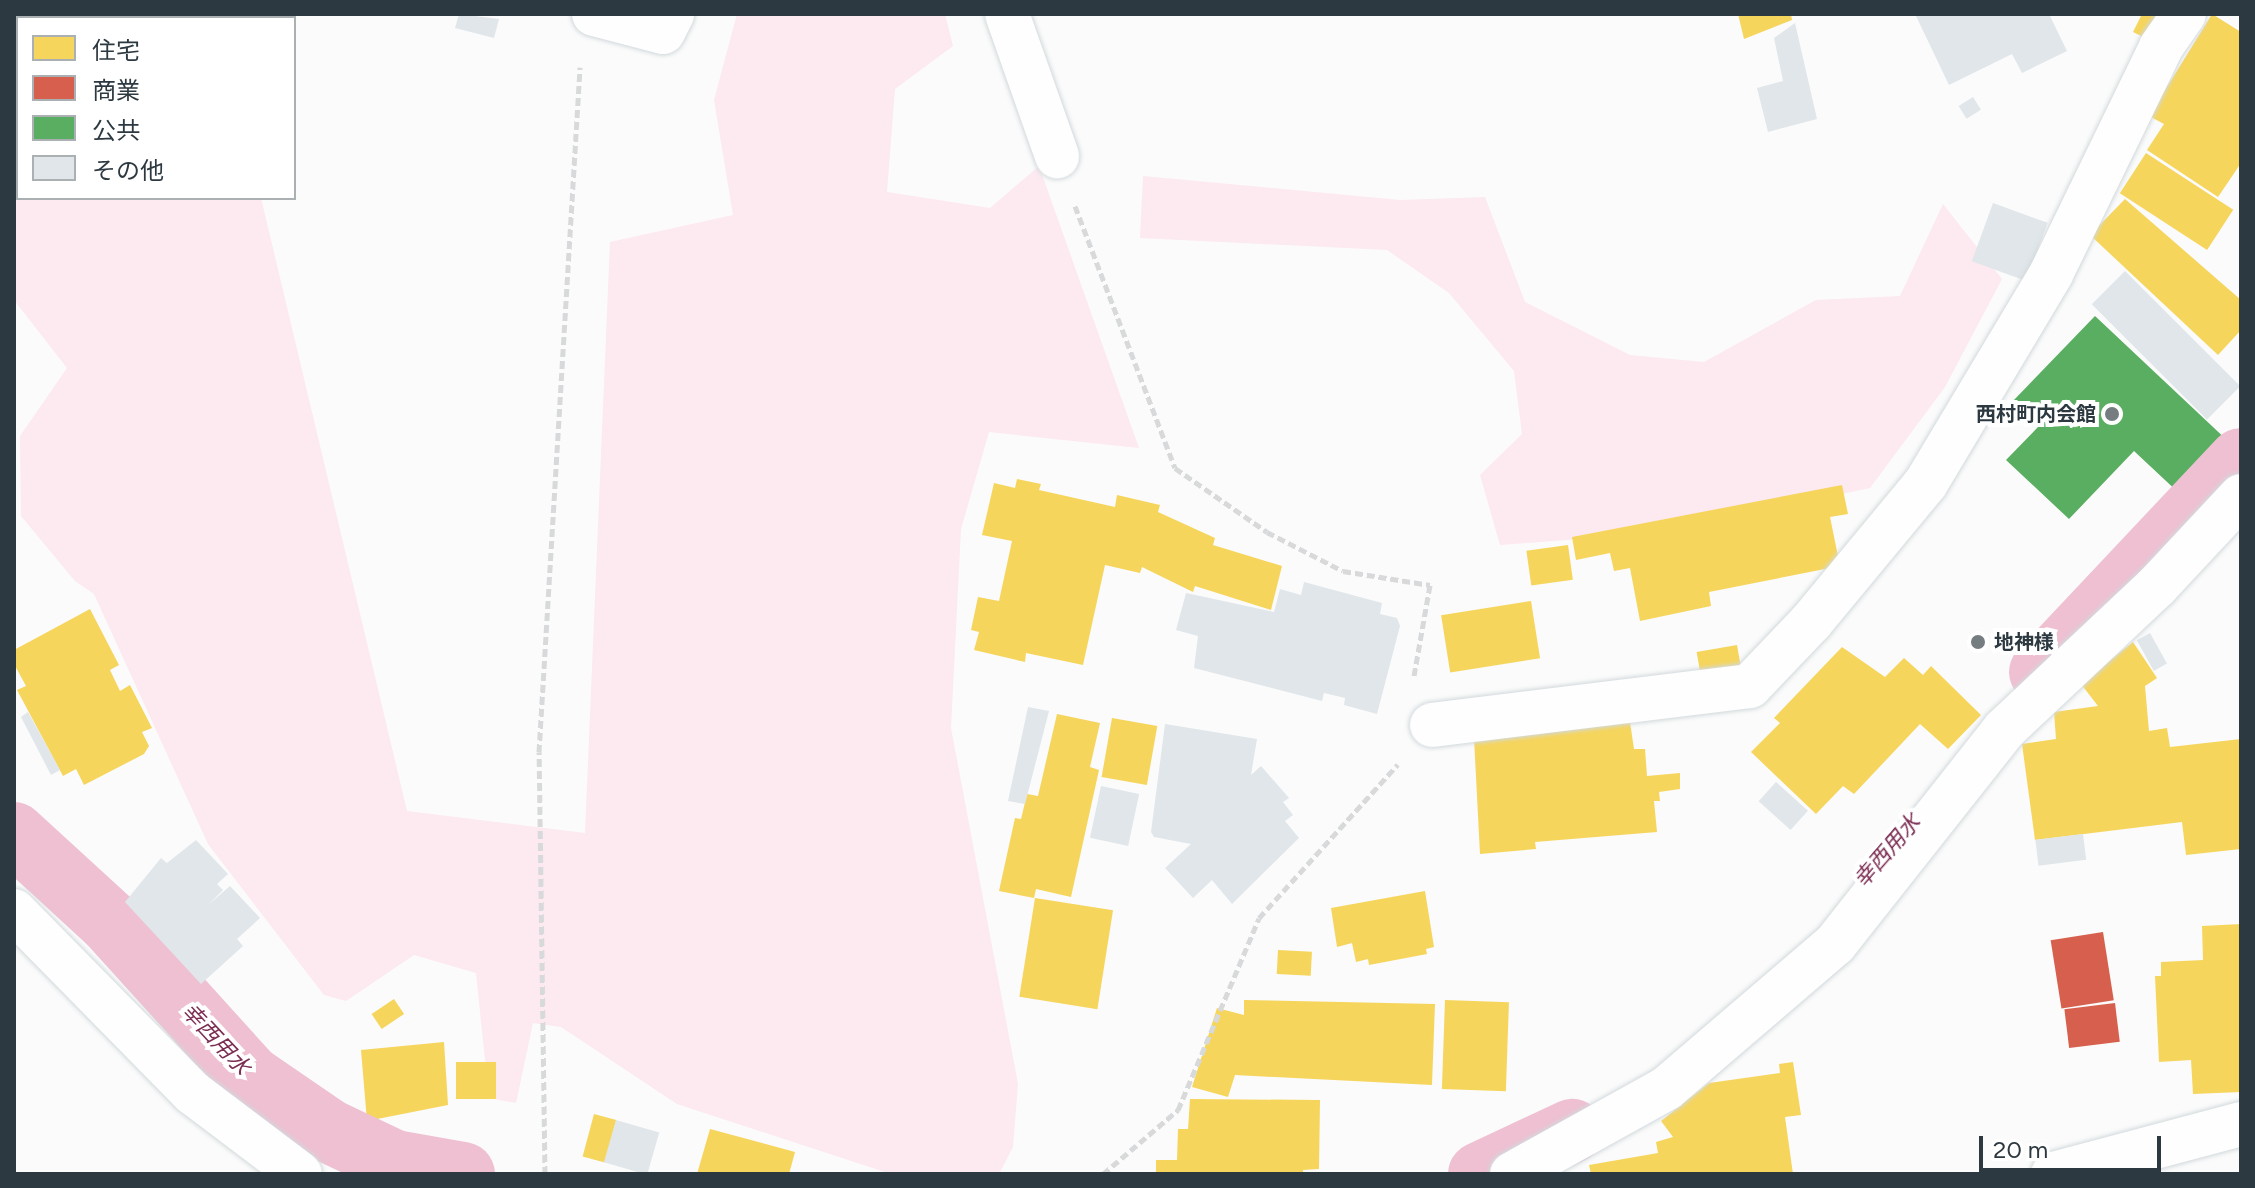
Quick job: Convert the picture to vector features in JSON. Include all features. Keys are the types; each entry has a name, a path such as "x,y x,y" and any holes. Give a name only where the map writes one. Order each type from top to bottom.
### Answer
{"street":[{"path":"594,14 663,32 672,14"},
{"path":"1007,14 1057,156"},
{"path":"1432,725 1750,686 1811,622 1926,483 2051,274 2161,47 2184,14"},
{"path":"1512,1174 1667,1088 1835,944 2004,730 2157,586 2241,496"},
{"path":"14,911 193,1093 300,1174"},
{"path":"2053,1174 2241,1124"}],"path":[{"path":"545,1174 539,752 581,61"},
{"path":"1057,156 1175,468 1267,532 1343,571 1430,585 1410,702 1432,725 1259,918 1178,1110 1103,1174"}],"shaded area":[{"path":"14,14 263,14 16,16 16,200 261,200 407,811 585,833 610,242 733,215 714,100 737,14 945,14 953,46 895,89 887,192 990,208 1039,166 1139,448 989,432 961,529 951,728 1018,1084 1013,1147 999,1174 891,1174 677,1104 561,1027 533,1023 516,1103 489,1098 476,973 414,955 346,1001 324,995 208,844 94,594 75,581 21,516 20,436 67,368 14,300"},
{"path":"1143,176 1400,200 1485,197 1525,302 1630,355 1704,362 1816,300 1900,296 1943,204 2002,279 1945,387 1870,488 1658,533 1500,545 1480,475 1522,434 1514,371 1449,293 1387,250 1140,238"}],"building: 住宅":[{"path":"1738,14 1791,14 1792,20 1744,39"},
{"path":"2142,14 2177,14 2159,45 2133,32"},
{"path":"2212,14 2241,32 2241,163 2218,197 2147,150 2164,124 2149,116"},
{"path":"2146,153 2233,210 2207,250 2120,193"},
{"path":"2125,199 2241,300 2241,330 2218,355 2090,235"},
{"path":"1017,479 1041,484 1039,490 1115,507 1117,495 1160,505 1158,512 1215,538 1213,545 1282,566 1271,610 1195,586 1193,592 1142,567 1140,573 1105,565 1083,665 1026,653 1025,662 974,650 979,632 971,630 978,597 999,601 1012,541 982,535 994,483 1015,488"},
{"path":"1842,485 1848,514 1830,517 1840,566 1709,592 1711,606 1640,621 1630,568 1614,571 1610,553 1576,560 1572,537"},
{"path":"1568,545 1573,580 1531,586 1526,551"},
{"path":"1531,601 1540,658 1450,673 1441,615"},
{"path":"90,609 119,665 110,670 120,691 130,685 152,728 142,732 149,746 144,754 84,785 76,769 63,776 17,690 26,686 14,664 14,650"},
{"path":"2133,642 2157,678 2145,686 2149,731 2167,728 2170,747 2241,739 2241,849 2186,855 2182,822 2035,840 2022,744 2056,739 2054,712 2098,706 2081,684"},
{"path":"1737,645 1741,667 1700,674 1697,652"},
{"path":"1842,647 1885,677 1904,658 1923,675 1931,666 1981,715 1948,749 1920,724 1854,794 1843,786 1816,814 1751,752 1780,723 1774,718"},
{"path":"1057,714 1100,723 1090,767 1099,770 1071,897 1036,889 1034,898 999,891 1015,818 1021,819 1027,794 1038,796"},
{"path":"1112,718 1157,726 1147,785 1102,777"},
{"path":"1630,722 1634,749 1645,749 1647,776 1680,773 1680,789 1659,792 1660,801 1654,801 1657,832 1535,842 1536,849 1480,854 1474,738"},
{"path":"1425,891 1434,947 1426,949 1427,954 1369,965 1368,959 1356,962 1352,943 1337,947 1331,908"},
{"path":"1035,898 1113,910 1097,1009 1019,997"},
{"path":"2241,924 2241,1092 2193,1094 2191,1060 2159,1062 2155,976 2161,976 2161,962 2203,960 2202,926"},
{"path":"1278,950 1312,952 1311,976 1277,974"},
{"path":"394,999 404,1014 382,1029 372,1014"},
{"path":"1244,1000 1435,1004 1432,1085 1235,1075 1228,1097 1192,1087 1217,1008 1244,1015"},
{"path":"1445,1000 1509,1002 1506,1091 1442,1089"},
{"path":"444,1042 448,1105 367,1121 361,1050"},
{"path":"456,1062 496,1062 496,1099 456,1099"},
{"path":"1793,1062 1801,1115 1785,1117 1793,1174 1591,1174 1589,1165 1658,1153 1656,1142 1673,1137 1661,1121 1709,1083 1780,1073 1779,1064"},
{"path":"1190,1099 1320,1100 1319,1169 1303,1170 1303,1174 1156,1174 1156,1160 1177,1160 1178,1129 1188,1129"},
{"path":"594,1114 616,1120 605,1162 583,1157"},
{"path":"710,1129 795,1152 789,1174 697,1174"}],"building: 商業":[{"path":"2103,932 2114,1000 2061,1008 2051,940"},
{"path":"2115,1003 2120,1042 2069,1048 2064,1009"}],"building: 公共":[{"name":"西村町内会館","path":"2095,316 2230,443 2181,495 2134,451 2069,519 2006,460 2038,427 2012,402"}],"building: その他":[{"path":"459,14 499,19 494,38 455,28"},
{"path":"2049,14 2067,51 2022,73 2012,54 1949,85 1916,16"},
{"path":"1795,23 1817,119 1768,132 1757,88 1783,81 1774,38"},
{"path":"1973,97 1981,110 1967,119 1959,106"},
{"path":"1993,203 2048,223 2026,281 1972,261"},
{"path":"2125,271 2240,386 2207,419 2092,304"},
{"path":"1304,582 1382,603 1380,614 1397,618 1400,626 1377,714 1344,705 1345,698 1324,693 1322,701 1194,668 1198,636 1176,630 1186,593 1274,612 1280,589 1301,595"},
{"path":"2150,633 2167,664 2154,671 2137,640"},
{"path":"1028,707 1049,711 1025,804 1008,801"},
{"path":"28,712 60,770 51,775 21,717"},
{"path":"1165,724 1257,739 1251,775 1261,766 1289,798 1283,802 1293,815 1285,821 1299,838 1232,904 1212,880 1193,898 1165,868 1191,844 1154,837 1151,832"},
{"path":"1776,782 1808,811 1791,830 1759,801"},
{"path":"1101,786 1139,794 1128,846 1090,838"},
{"path":"2083,834 2086,860 2039,866 2035,840"},
{"path":"196,840 228,874 217,884 223,890 208,905 230,886 260,918 237,939 243,946 201,984 125,902 161,858 167,863"},
{"path":"616,1120 659,1132 647,1174 604,1162"}],"waterway":[{"name":"幸西用水","path":"2041,672 2241,460"},
{"name":"幸西用水","path":"14,834 110,922 250,1077 329,1131 395,1162 463,1174"},
{"name":"幸西用水","path":"1480,1174 1572,1131"}],"place":[{"name":"西村町内会館","path":"2112,414"},
{"name":"地神様","path":"1978,642"}]}
